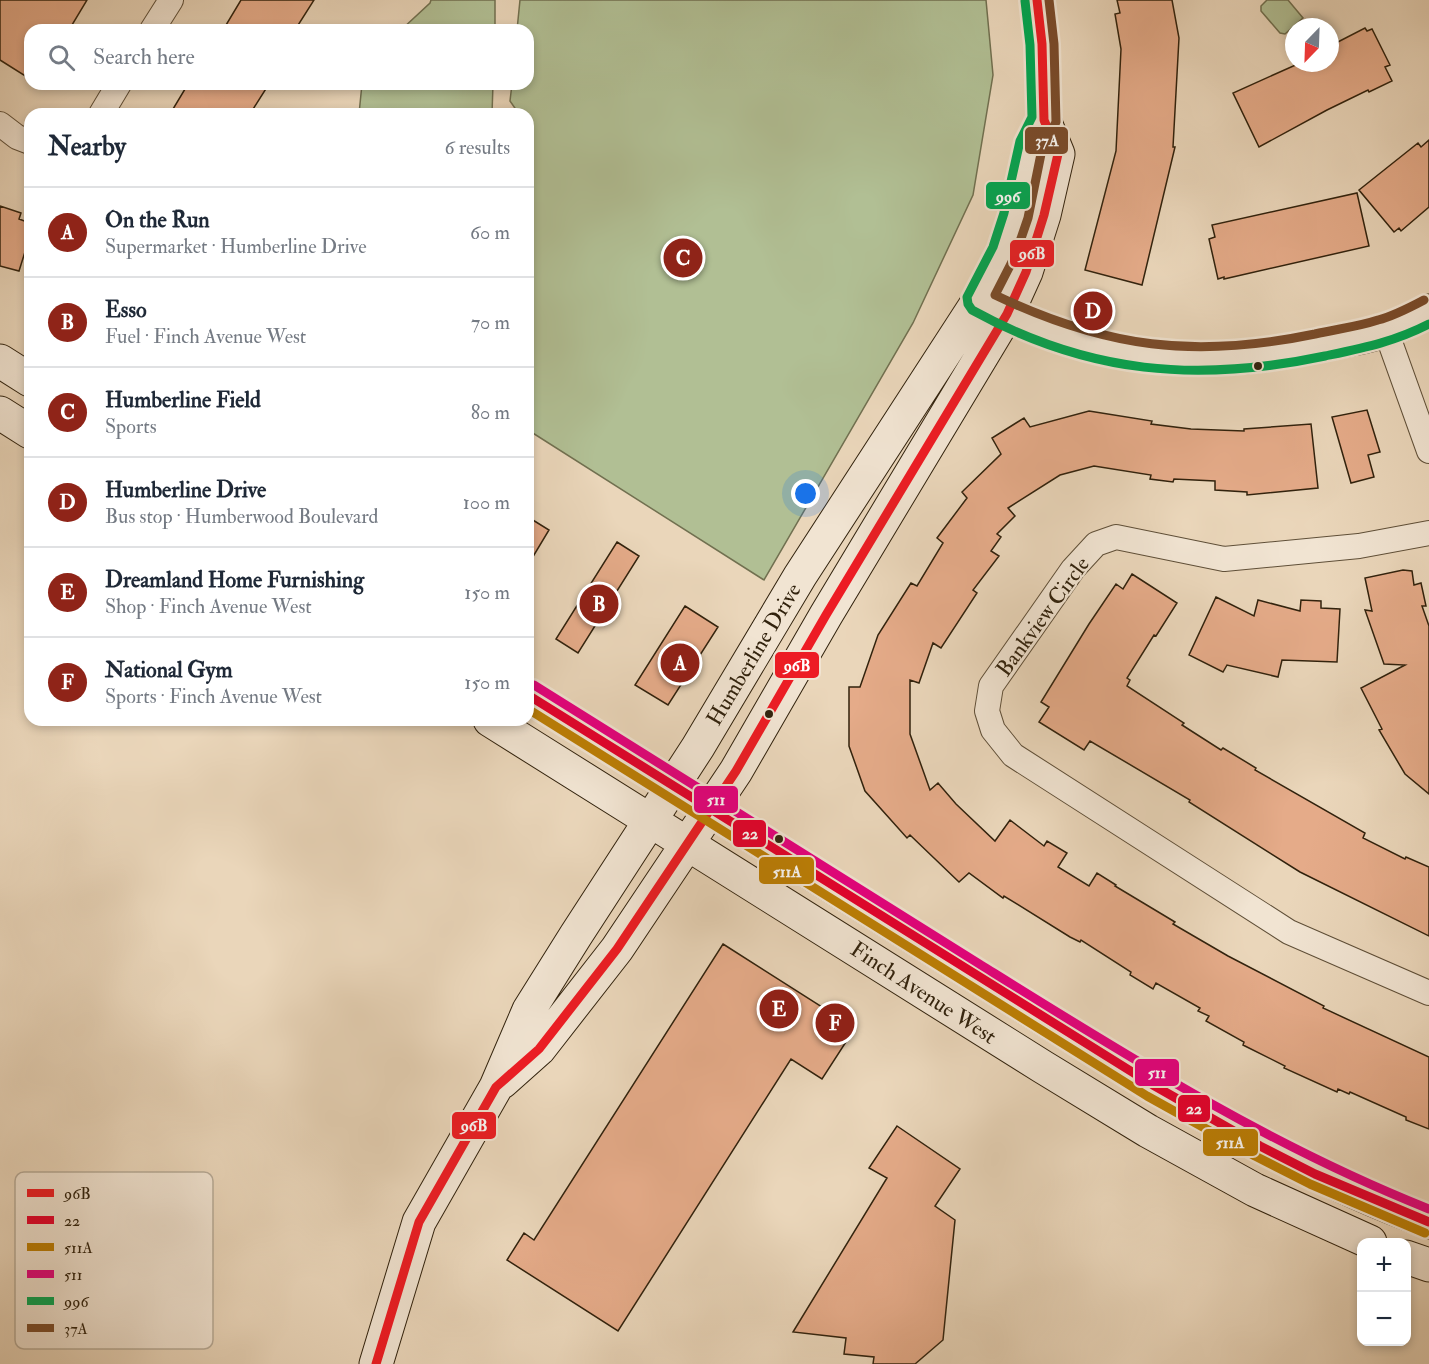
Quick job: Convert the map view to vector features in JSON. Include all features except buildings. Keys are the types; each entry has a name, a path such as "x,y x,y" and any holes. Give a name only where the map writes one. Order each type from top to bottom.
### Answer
{"street":[{"path":"156,24 171,0"},
{"name":"Humberline Drive","path":"496,1087 539,1049 617,949 736,771 826,615 993,307 1004,252 1016,216 1031,145 1044,120 1042,44 1036,0"},
{"path":"105,108 115,90"},
{"path":"0,124 24,139"},
{"path":"993,307 1051,332 1117,351 1182,360 1234,359 1287,352 1386,331 1429,311"},
{"name":"Humberline Drive","path":"376,1364 419,1222 496,1087 529,1010 698,747 800,576 993,307"},
{"path":"1386,331 1429,451"},
{"path":"0,361 24,376"},
{"path":"0,413 24,428"},
{"name":"Bankview Circle","path":"1429,533 1359,546 1224,559 1116,537 1096,544 1073,569 991,686 987,711 993,730 1013,755 1289,932 1429,993"},
{"name":"Finch Avenue West","path":"534,698 1174,1099 1302,1168 1429,1222"},
{"name":"Finch Avenue West","path":"500,726 1148,1131 1256,1190 1361,1238"},
{"path":"1411,1258 1429,1265"}],"green space":[{"path":"431,0 495,0 495,24 407,24"},
{"path":"520,0 986,0 993,75 973,195 913,323 764,580 534,434 534,108 515,108 510,101 511,90 534,90 534,24 518,24"},
{"path":"1267,0 1288,0 1303,18 1285,18 1285,34 1280,33 1261,11 1261,6"},
{"path":"361,90 493,90 492,108 360,108"}],"transit line":[{"name":"96B","path":"376,1364 419,1222 496,1087 539,1049 617,949 736,771 826,615 1007,314 1026,272 1044,215 1058,154 1044,120 1042,44 1037,0"},
{"name":"37A","path":"1049,0 1054,44 1056,122 1042,149 1028,218 1015,256 995,295 1075,327 1152,344 1190,347 1271,342 1315,334 1390,316 1424,300"},
{"name":"996","path":"1025,1 1030,45 1032,117 1020,141 1004,213 993,247 967,297 972,310 1015,331 1058,348 1101,360 1144,367 1188,370 1232,369 1325,356 1391,340 1429,324"},
{"name":"511","path":"534,685 1144,1065 1255,1128 1312,1157 1429,1209"},
{"name":"22","path":"534,699 1153,1085 1260,1146 1315,1174 1429,1222"},
{"name":"511A","path":"534,713 1147,1096 1310,1184 1425,1233"}],"place":[{"name":"Humberline Field","path":"683,258"},
{"name":"Humberline Drive","path":"1093,311"},
{"name":"Esso","path":"599,604"},
{"name":"On the Run","path":"680,663"},
{"name":"Dreamland Home Furnishing","path":"779,1009"},
{"name":"National Gym","path":"835,1023"}]}
